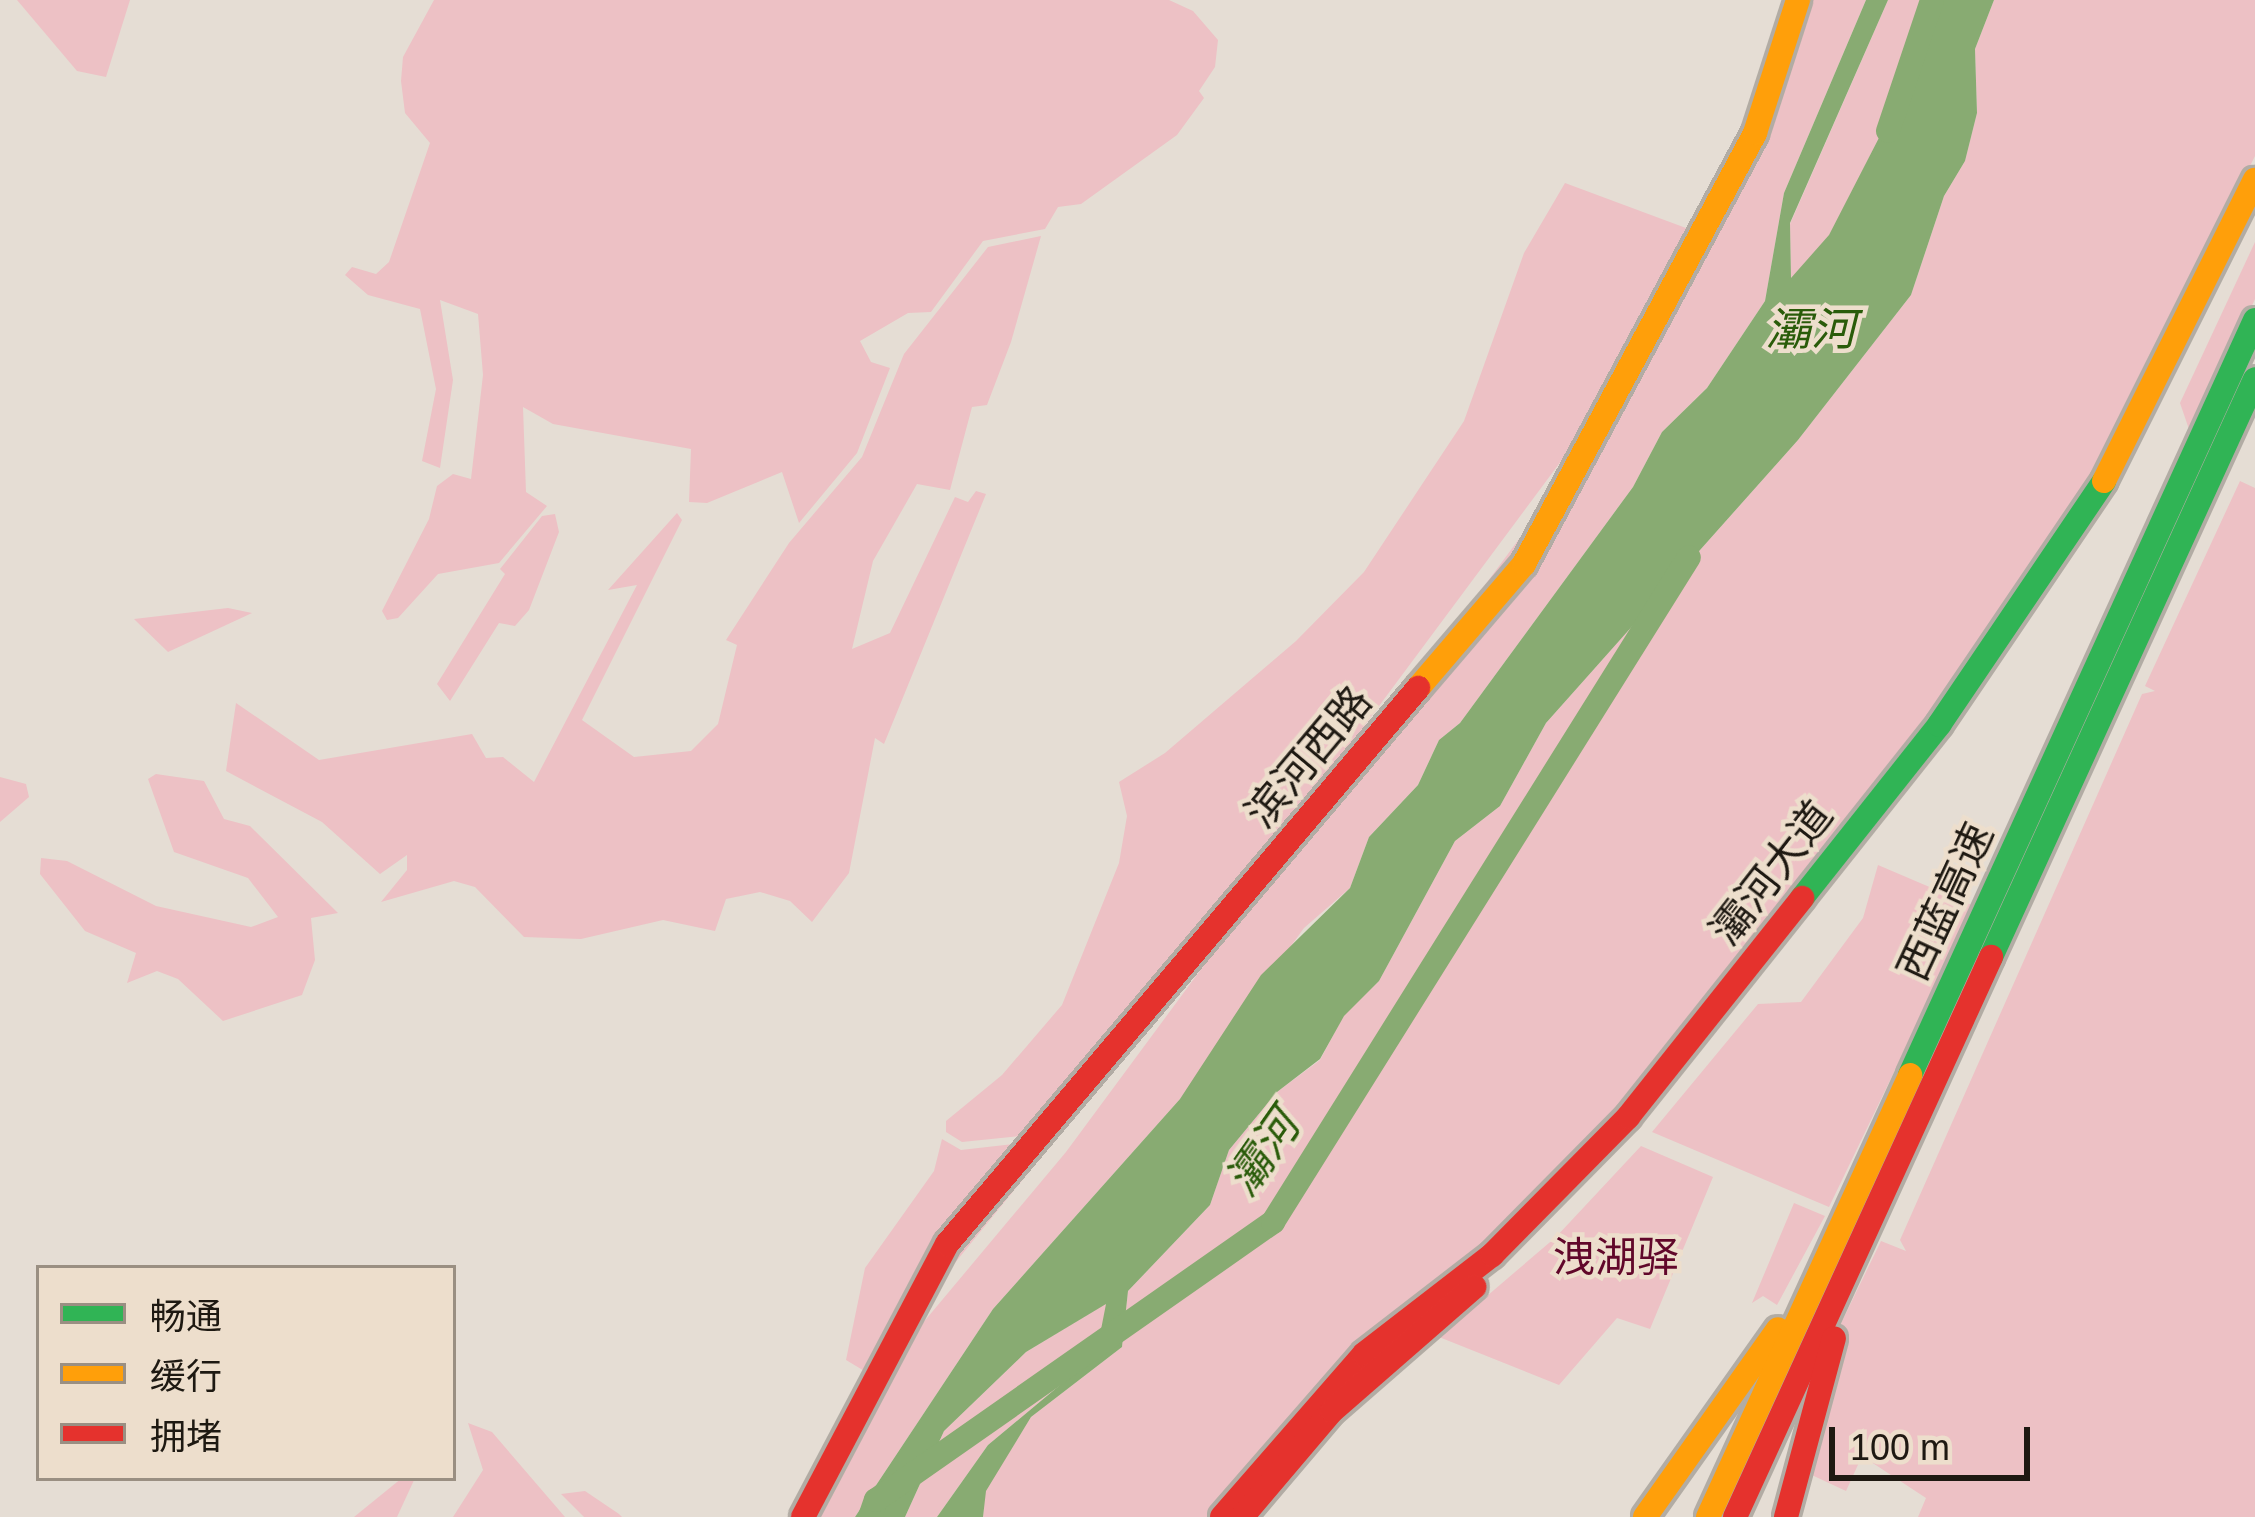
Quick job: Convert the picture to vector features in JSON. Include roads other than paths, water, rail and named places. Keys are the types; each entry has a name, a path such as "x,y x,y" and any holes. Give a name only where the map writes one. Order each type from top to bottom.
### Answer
{"main road":[{"name":"滨河西路","path":"803,1517 947,1244 1524,564 1755,133 1798,0"},
{"name":"灞河大道","path":"1222,1517 1364,1354 1492,1255 1628,1118 1939,725 2102,484 2255,180"},
{"name":"灞河大道","path":"1242,1517 1332,1411 1555,1216 1638,1129 1954,731 2099,520 2213,309 2255,213"},
{"name":"西蓝高速","path":"1735,1517 1878,1174 2255,320"},
{"name":"西蓝高速","path":"1708,1517 1878,1174 2255,380"},
{"path":"1645,1517 1784,1320 1878,1174"},
{"path":"1786,1517 1878,1174"}],"water":[{"name":"灞河","path":"1866,0 1888,0 1790,223 1791,278 1829,235 1920,58 1929,0 1994,0 1975,49 1977,113 1965,161 1944,196 1911,295 1798,440 1546,723 1500,806 1455,841 1379,981 1344,1016 1320,1059 1277,1092 1229,1150 1210,1205 1128,1291 1122,1347 1031,1417 986,1491 983,1517 937,1517 988,1445 1096,1355 1106,1304 1026,1352 944,1431 905,1517 855,1517 993,1309 1180,1099 1261,975 1350,888 1369,837 1418,785 1439,740 1460,723 1633,487 1662,432 1707,388 1765,301 1784,193"}],"waterway":[{"name":"灞河","path":"1888,131 1932,0"},
{"name":"灞河","path":"870,1517 876,1500 1273,1222 1689,557"}],"park label":[{"name":"洩湖驿","path":"1616,1258"}]}
